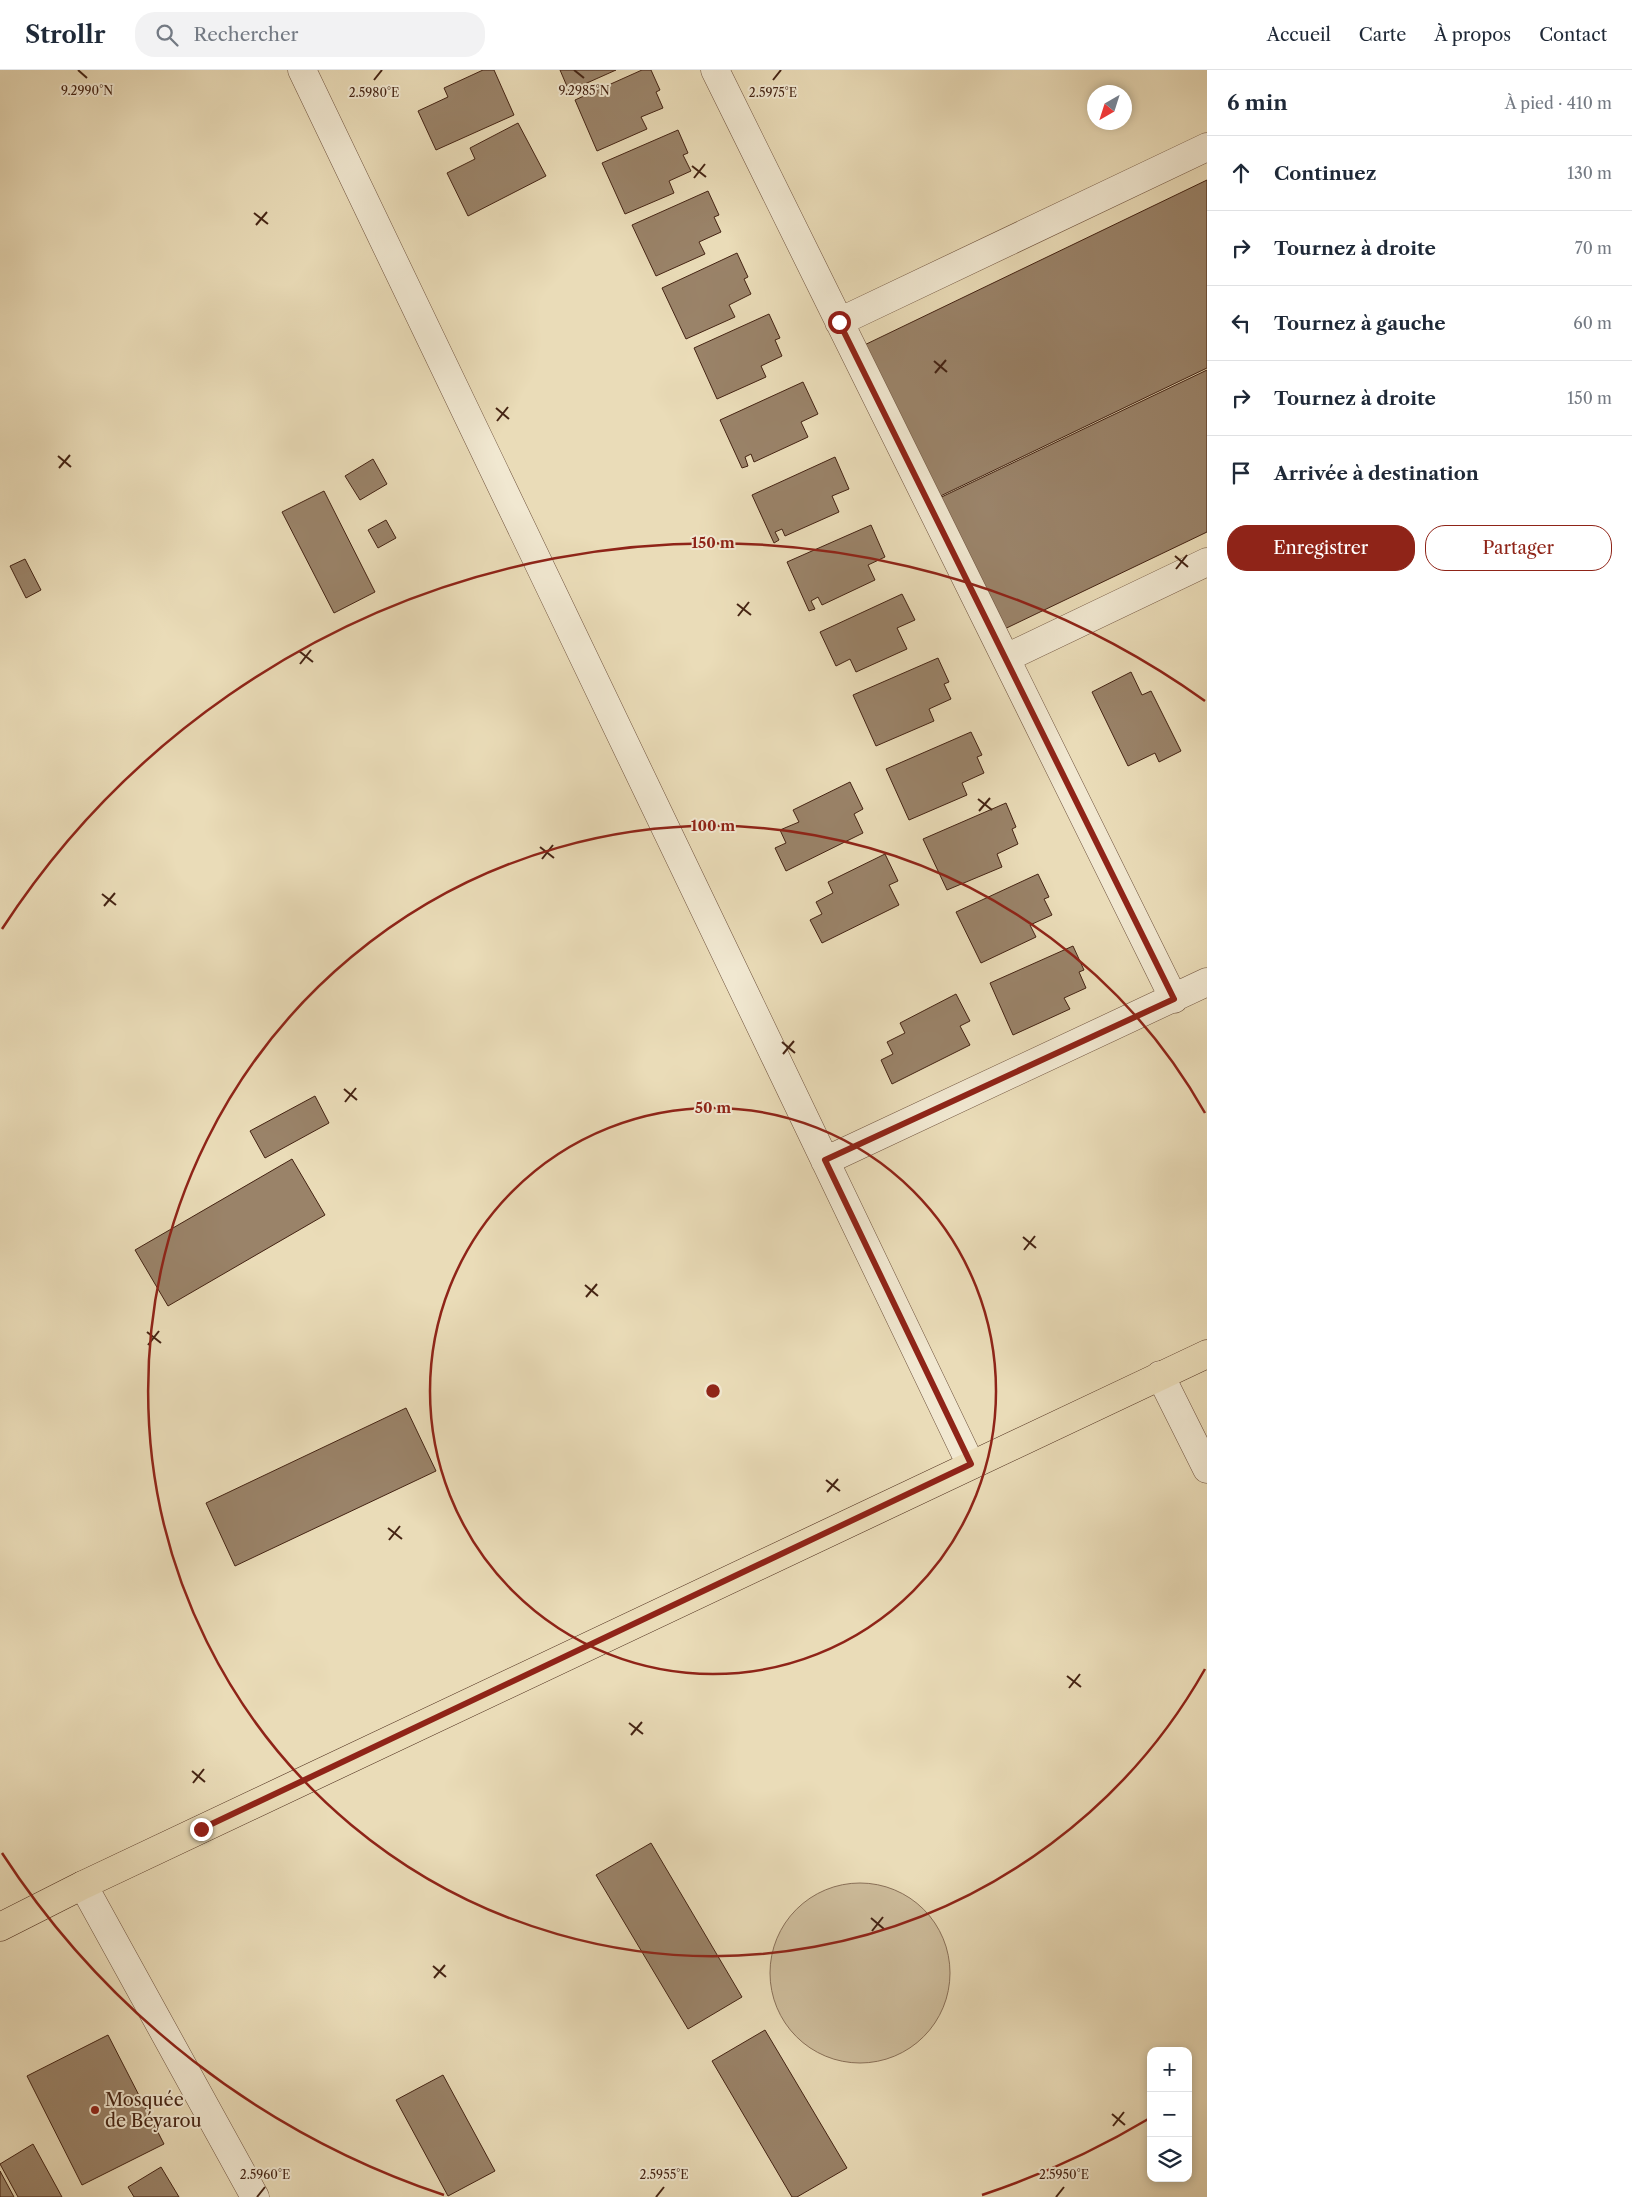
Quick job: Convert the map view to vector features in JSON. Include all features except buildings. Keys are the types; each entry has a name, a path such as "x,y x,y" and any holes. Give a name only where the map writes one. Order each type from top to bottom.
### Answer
{"main road":[{"path":"0,1927 83,1885 1207,1354"}],"street":[{"path":"302,70 971,1464"},
{"path":"715,70 1174,999"},
{"path":"839,322 1207,147"},
{"path":"1006,658 1207,562"},
{"path":"825,1160 1207,982"},
{"path":"1160,1375 1207,1469"},
{"path":"83,1885 255,2197"}],"shaded area":[{"path":"851,1883 869,1883 894,1890 910,1898 924,1909 935,1923 943,1939 950,1964 950,1982 943,2007 935,2023 924,2037 910,2048 886,2059 869,2063 851,2063 834,2059 810,2048 790,2030 774,1999 770,1982 770,1964 774,1947 785,1923 803,1903 834,1887"}],"place":[{"name":"Mosquée de Béyarou","path":"95,2110"}],"route":[{"path":"201,1829 971,1464 825,1160 1174,999 839,322"}]}
